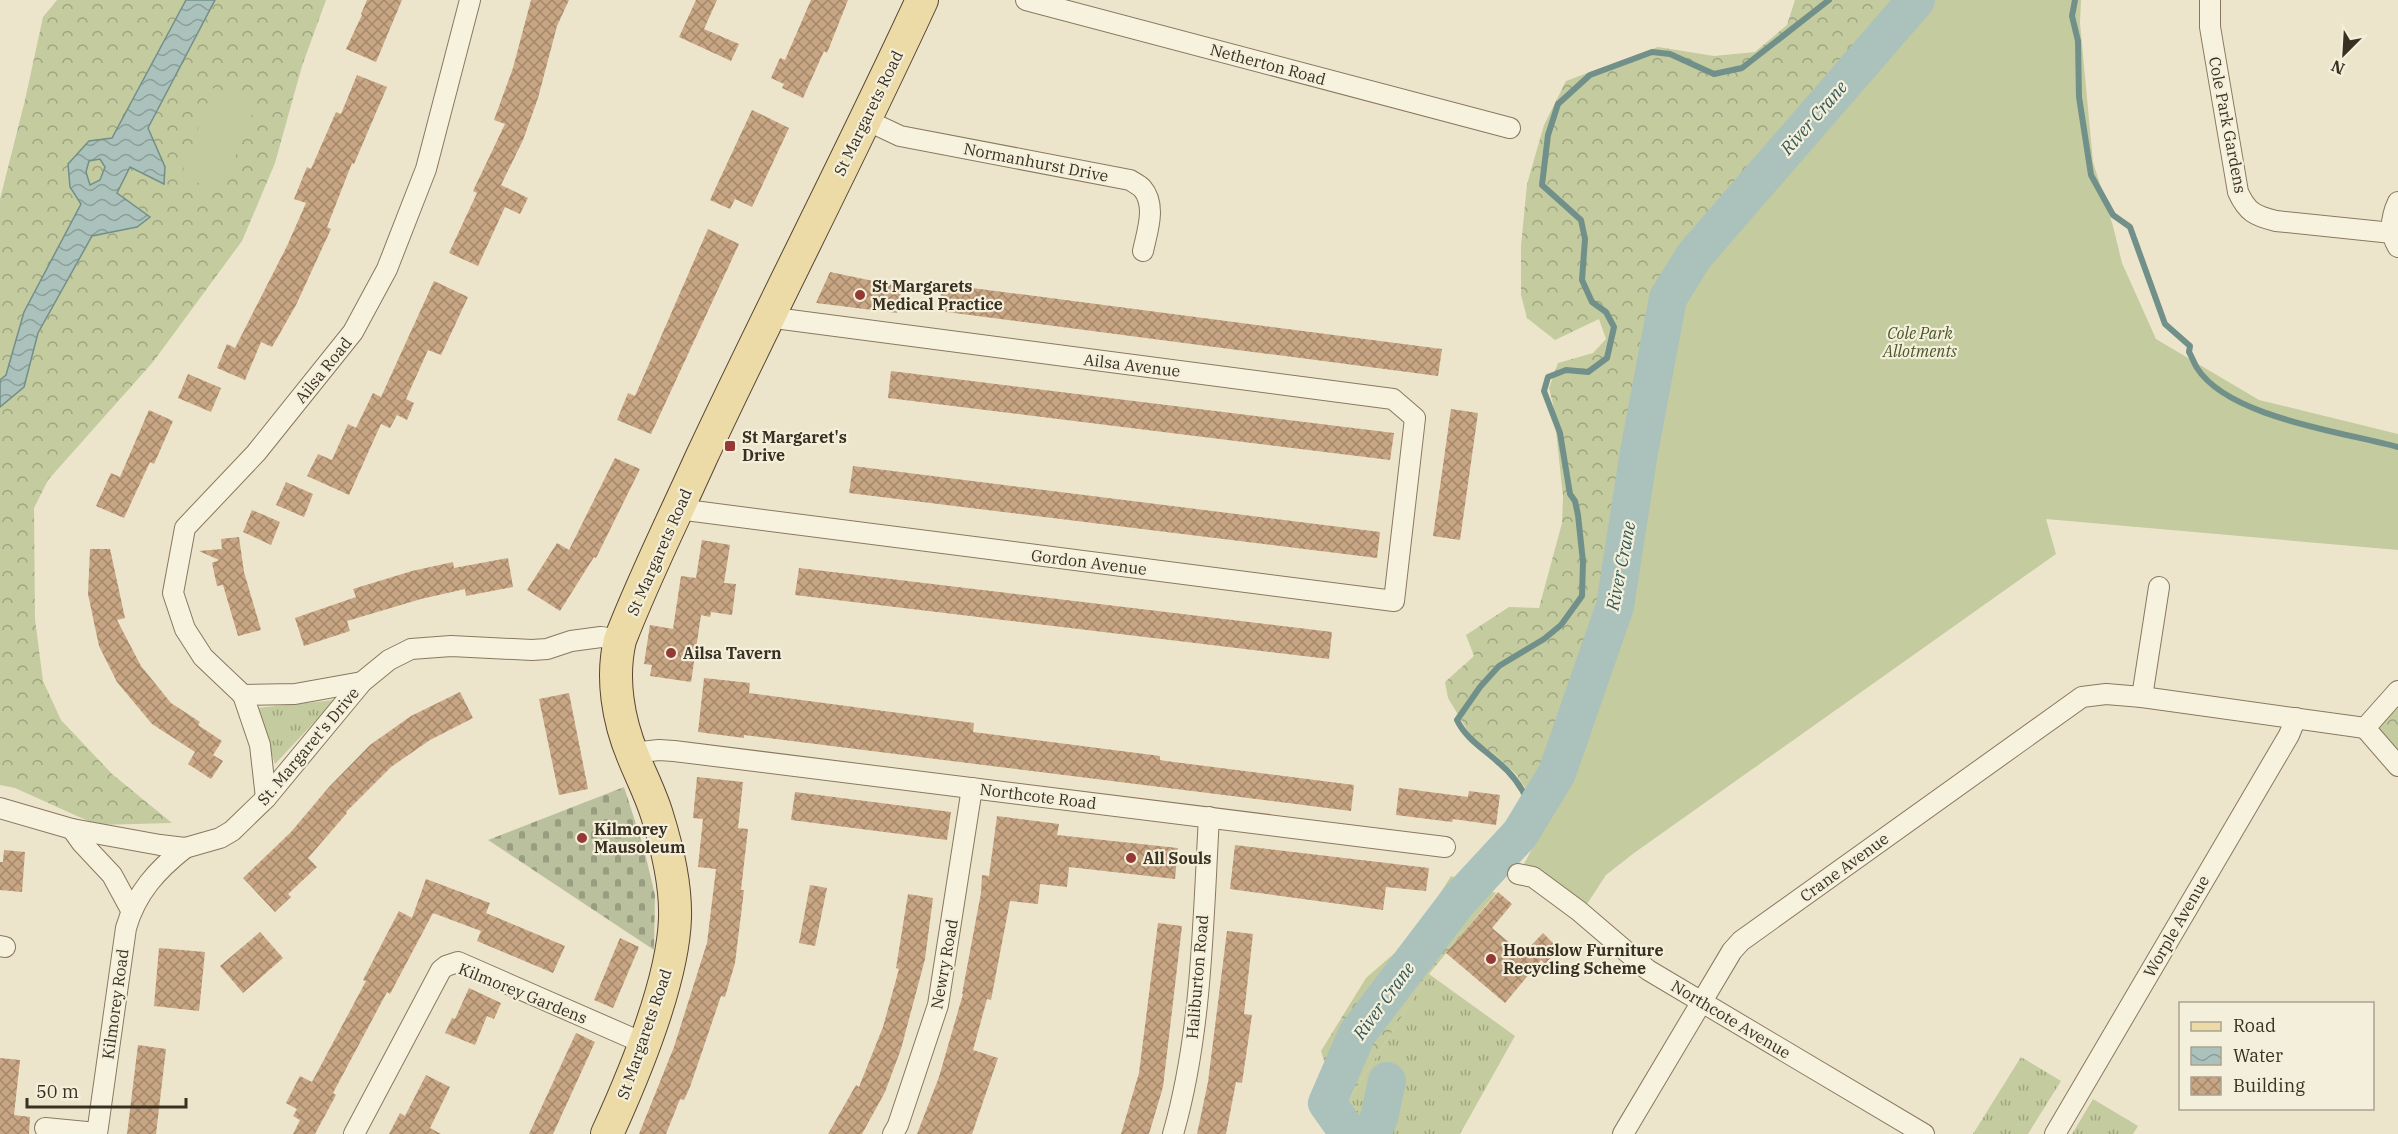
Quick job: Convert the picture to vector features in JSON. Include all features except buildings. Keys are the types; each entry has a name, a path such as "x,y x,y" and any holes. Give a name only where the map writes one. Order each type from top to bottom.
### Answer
{"main road":[{"name":"St Margarets Road","path":"607,1134 664,983 673,944 675,916 672,884 657,813 632,753 616,685 616,663 620,640 767,317 866,120 922,0"}],"street":[{"name":"Ailsa Road","path":"266,798 260,746 243,695 202,657 185,629 173,593 185,528 256,453 353,332 387,269 426,169 470,0"},
{"name":"Netherton Road","path":"1026,0 1510,128"},
{"name":"Cole Park Gardens","path":"2210,0 2210,27 2238,192 2245,207 2258,217 2276,221 2395,240"},
{"name":"Normanhurst Drive","path":"866,120 900,136 1130,180 1143,189 1148,202 1150,214 1143,251"},
{"path":"2395,240 2394,211 2398,202"},
{"name":"Ailsa Avenue","path":"767,317 1393,399 1415,418 1407,495"},
{"name":"Gordon Avenue","path":"678,509 1394,602 1407,495"},
{"path":"2142,697 2159,587"},
{"name":"St. Margaret's Drive","path":"0,808 72,828 185,848 220,838 232,831 266,798 362,682 389,660 411,649 451,646 539,650 571,641 601,637 620,640"},
{"path":"243,695 295,694 362,682"},
{"path":"2398,691 2365,728 2398,766"},
{"name":"Crane Avenue","path":"1623,1134 1732,951 1741,941 2082,697 2106,693 2365,728"},
{"name":"Worple Avenue","path":"2055,1134 2289,735 2296,718"},
{"name":"Northcote Road","path":"632,753 674,751 1445,847"},
{"name":"Newry Road","path":"893,1134 938,1005 972,788"},
{"name":"Haliburton Road","path":"1173,1134 1185,1094 1200,964 1209,817"},
{"path":"72,828 82,843 112,875 131,910"},
{"name":"Kilmorey Road","path":"97,1134 126,928 131,910 156,873 185,848"},
{"name":"Northcote Avenue","path":"1518,874 1533,877 1579,911 1648,970 1924,1134"},
{"name":"Kilmorey Gardens","path":"354,1134 441,970 458,962 643,1043"},
{"path":"45,1128 97,1134"}],"green space":[{"path":"57,0 326,0 302,66 275,163 242,241 153,362 48,480 34,508 35,619 43,681 61,720 112,774 172,823 97,825 15,788 0,785 0,199 43,17"},
{"path":"1795,0 1919,0 1844,67 1713,214 1676,268 1656,284 1603,602 1546,766 1530,795 1516,774 1472,738 1448,698 1445,682 1474,656 1466,635 1509,607 1539,608 1562,523 1563,496 1553,404 1549,388 1558,363 1593,353 1606,339 1599,319 1555,340 1527,318 1521,295 1521,246 1527,184 1544,125 1566,81 1658,47 1714,56 1755,52 1787,25"},
{"name":"Cole Park Allotments","path":"1931,0 2081,0 2080,23 2093,162 2122,263 2156,339 2259,400 2398,434 2398,550 2046,519 2056,554 1634,853 1606,875 1587,904 1524,864 1569,779 1613,663 1635,578 1648,459 1675,313 1702,261"},
{"path":"213,88 257,102 221,192 181,176"},
{"path":"335,700 275,764 256,708"},
{"path":"2398,708 2398,753 2378,728"},
{"name":"Kilmorey Mausoleum","path":"624,787 644,849 655,895 654,950 488,840"},
{"path":"1451,876 1496,893 1429,974 1349,1099 1375,1134 1326,1134 1336,1122 1331,1082 1321,1051 1366,978 1413,937"},
{"path":"1429,974 1515,1036 1460,1134 1375,1134 1349,1099"},
{"path":"2021,1057 2061,1081 2028,1134 1973,1134"},
{"path":"2093,1099 2138,1126 2133,1134 2072,1134"}],"water":[{"path":"186,0 215,0 148,128 165,167 164,184 130,167 117,193 150,217 137,227 92,236 38,333 24,387 0,407 0,380 6,375 24,312 81,204 70,187 68,164 89,141 112,138","holes":["100,159 105,167 100,180 90,185 86,172 89,161"]}],"waterway":[{"path":"1533,813 1515,780 1505,768 1470,738 1457,720 1480,687 1499,666 1544,639 1561,625 1582,596 1583,562 1578,515 1575,501 1570,494 1560,433 1544,391 1548,377 1566,370 1588,372 1607,358 1614,327 1606,312 1592,302 1582,280 1585,239 1581,220 1542,185 1548,135 1558,104 1590,75 1652,52 1670,54 1714,74 1742,68 1829,0"},
{"name":"River Crane","path":"1349,1134 1327,1103 1357,1034 1458,901 1520,834 1557,773 1615,606 1639,452 1668,298 1694,256 1916,0"},
{"path":"2075,0 2072,16 2078,41 2079,97 2091,175 2113,215 2130,227 2165,324 2190,346 2189,352 2197,368 2213,385 2234,399 2289,421 2398,447"},
{"path":"1371,1134 1379,1118 1387,1081"}],"place":[{"name":"St Margarets Medical Practice","path":"860,295"},
{"name":"St Margaret's Drive","path":"730,446"},
{"name":"Ailsa Tavern","path":"671,653"},
{"name":"Kilmorey Mausoleum","path":"582,838"},
{"name":"All Souls","path":"1131,858"},
{"name":"Hounslow Furniture Recycling Scheme","path":"1491,959"}]}
